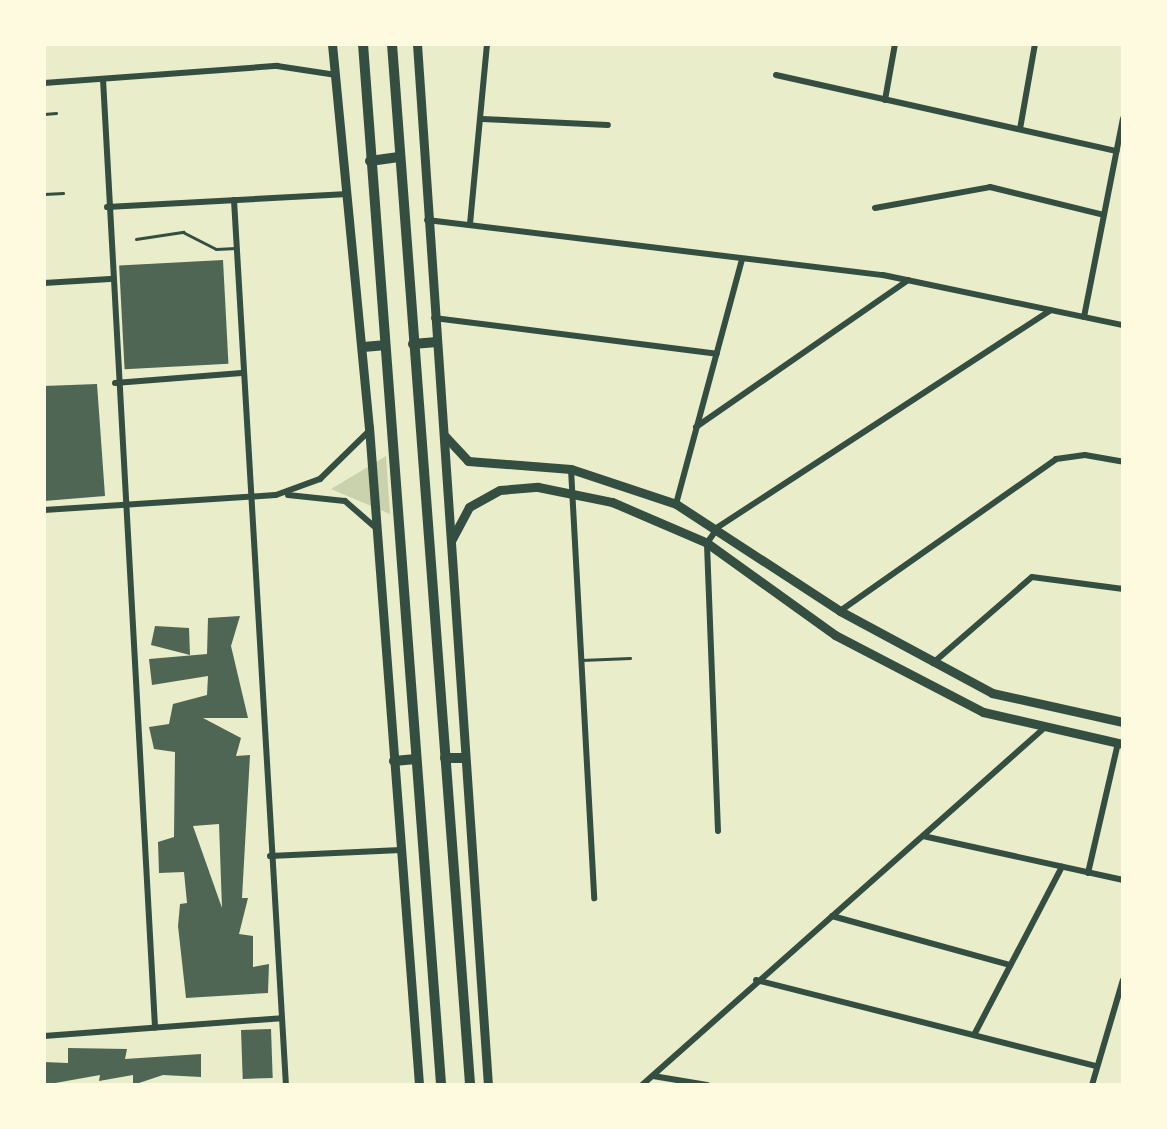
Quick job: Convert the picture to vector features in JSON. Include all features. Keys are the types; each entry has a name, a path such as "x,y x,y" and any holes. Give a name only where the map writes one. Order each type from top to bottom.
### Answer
{"highway":[{"path":"363,44 440,1085"},
{"path":"392,44 470,1085"},
{"path":"370,161 399,157"},
{"path":"413,344 434,342"},
{"path":"363,347 384,345"},
{"path":"444,758 464,758"},
{"path":"394,761 416,759"}],"main road":[{"path":"332,44 363,347 419,1085"},
{"path":"416,44 425,220 488,1085"},
{"path":"439,404 446,440 458,456 481,464 570,469 676,505 718,527 840,611 992,693 1123,722"},
{"path":"449,550 461,517 491,494 525,486 570,491 628,506 707,543 835,635 983,712 1042,730 1121,743"}],"street":[{"path":"470,224 487,44"},
{"path":"885,100 895,44"},
{"path":"1020,129 1035,44"},
{"path":"44,83 277,66 336,75"},
{"path":"776,75 1117,150"},
{"path":"103,79 115,383 155,1028"},
{"path":"482,119 608,125"},
{"path":"1084,317 1123,119"},
{"path":"874,208 990,187 1104,215"},
{"path":"107,207 348,194"},
{"path":"234,200 270,856 286,1085"},
{"path":"425,220 908,280 1123,325"},
{"path":"676,505 742,260"},
{"path":"44,283 110,279"},
{"path":"696,428 908,280"},
{"path":"718,831 707,543 718,527 1051,310"},
{"path":"432,318 717,354"},
{"path":"115,383 242,373"},
{"path":"276,495 320,479 362,444 369,427"},
{"path":"840,611 1056,459 1085,455 1123,462"},
{"path":"570,469 594,898"},
{"path":"44,510 276,495 345,501 376,530"},
{"path":"933,663 1032,577 1123,589"},
{"path":"642,1085 756,980 1042,730"},
{"path":"1088,873 1121,743"},
{"path":"923,836 1123,880"},
{"path":"270,856 401,850"},
{"path":"974,1035 1062,867"},
{"path":"832,916 1010,965"},
{"path":"756,980 1096,1066"},
{"path":"1092,1085 1096,1066 1121,1000 1123,980"},
{"path":"44,1036 281,1018"},
{"path":"653,1076 707,1085"}],"lane":[{"path":"44,114 56,113"},
{"path":"44,194 63,193"},
{"path":"136,239 183,232 216,248 236,248"},
{"path":"581,660 630,658"}],"green space":[{"path":"386,456 390,514 331,489"}],"building":[{"path":"223,260 228,364 125,369 119,265"},
{"path":"97,384 105,496 44,501 44,386"},
{"path":"240,616 231,646 248,718 203,718 241,738 236,756 250,755 242,898 248,898 239,934 253,936 253,967 269,964 268,993 186,998 178,926 180,904 187,903 184,872 159,873 158,842 174,837 175,752 154,749 149,727 169,724 173,704 207,695 208,676 152,685 149,659 207,654 208,618","holes":["219,824 222,908 193,826"]},
{"path":"155,626 189,628 190,655 151,645"},
{"path":"271,1029 273,1078 243,1079 241,1030"},
{"path":"68,1048 127,1049 125,1059 201,1054 201,1077 163,1075 133,1085 133,1075 99,1081 100,1075 44,1085 44,1062 68,1063"}]}
